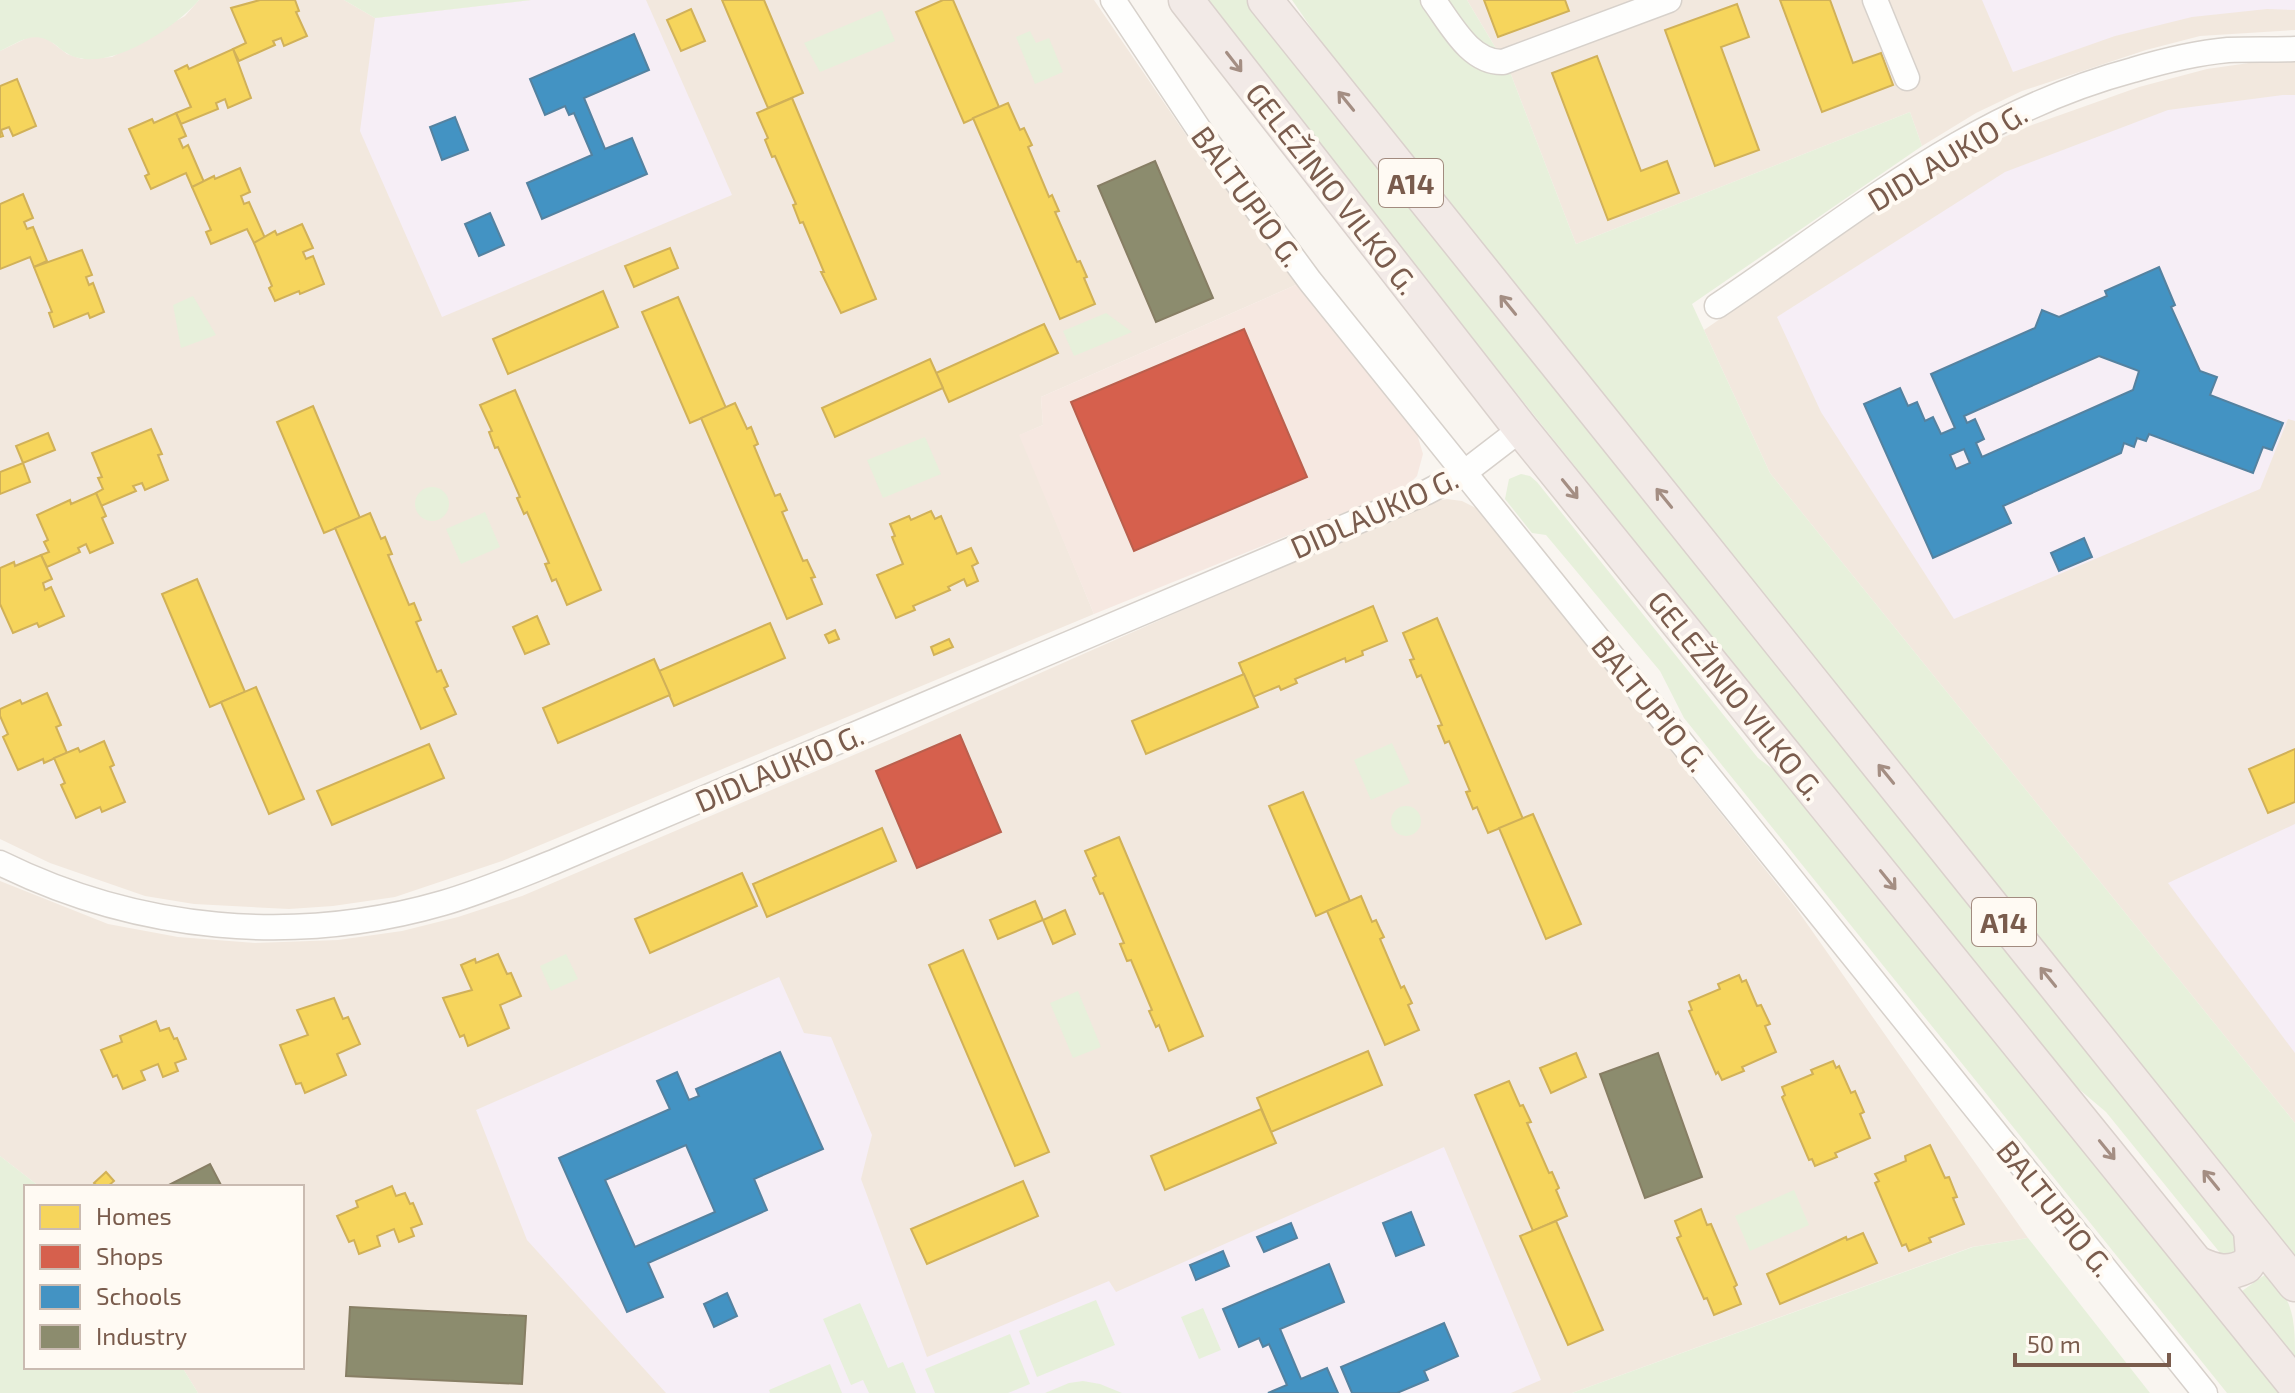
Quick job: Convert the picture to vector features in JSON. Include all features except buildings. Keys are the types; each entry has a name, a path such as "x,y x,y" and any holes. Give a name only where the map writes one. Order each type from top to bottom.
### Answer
{"highway":[{"name":"GELEŽINIO VILKO G.","path":"1186,0 1521,429 2295,1385"},
{"name":"GELEŽINIO VILKO G.","path":"1265,0 2295,1284"},
{"path":"2198,1264 2227,1273 2246,1266 2253,1256 2251,1230"}],"street":[{"name":"BALTUPIO G.","path":"1113,0 1206,140 1310,281 2205,1393"},
{"path":"1433,0 1471,49 1492,62 1503,62 1669,0"},
{"path":"1875,0 1907,78"},
{"name":"DIDLAUKIO G.","path":"1717,306 1940,153 2038,101 2103,77 2166,60 2226,51 2295,49"},
{"name":"DIDLAUKIO G.","path":"0,863 43,883 106,904 175,921 221,926 267,929 324,926 382,918 444,903 567,856 1427,492 1465,472 1521,429"}],"shaded area":[{"path":"199,0 344,0 375,18 531,0 1094,0 1199,154 1298,284 1041,397 1043,425 1020,435 1094,614 502,861 395,897 289,909 194,904 145,896 50,863 0,839 0,51 31,36 45,37 67,54 82,59 112,57 185,16"},
{"path":"531,0 646,0 732,195 442,317 360,131 375,18"},
{"path":"1467,0 2295,0 2295,30 2200,36 2146,50 2022,91 1976,113 1922,146 1910,112 1576,244 1510,72"},
{"path":"1982,0 2295,0 2295,10 2267,9 2192,17 2115,36 2013,72"},
{"path":"2263,61 2295,61 2295,1123 1770,473 1704,330 1909,189 1988,144 2139,87 2207,69"},
{"path":"2295,95 2295,421 2288,419 2260,489 1954,619 1821,412 1777,317 2005,172 2168,110"},
{"path":"1298,284 1417,434 1423,454 1417,476 1405,488 1094,614 1019,435 1043,425 1041,397"},
{"path":"1447,499 1462,501 1476,508 1486,519 1796,908 2028,1238 1972,1247 1572,1393 198,1393 183,1369 304,1369 304,1185 37,1185 0,1156 0,881 108,924 178,937 255,943 338,940 402,931 458,917 522,896 889,740 1431,502"},
{"path":"2295,824 2295,1053 2168,883"},
{"path":"779,977 804,1033 831,1037 872,1135 861,1179 927,1357 1109,1281 1116,1292 1444,1147 1541,1380 1511,1393 666,1393 527,1240 476,1110"}],"green space":[{"path":"0,0 199,0 161,33 127,51 94,59 73,56 49,41 35,37 0,51"},
{"path":"344,0 531,0 375,18"},
{"path":"1202,0 1248,0 2239,1235 2245,1250 2225,1259 2106,1112 2061,1074"},
{"path":"1292,0 1467,0 1510,72 1576,244 1910,112 1922,146 1692,304 1770,473 2295,1123 2295,1263 1321,42"},
{"path":"882,10 895,41 820,72 804,43"},
{"path":"1030,31 1036,43 1049,38 1063,72 1035,84 1016,37"},
{"path":"193,296 216,335 181,348 173,305"},
{"path":"1106,313 1132,332 1074,356 1063,331"},
{"path":"925,437 941,474 883,498 867,460"},
{"path":"1521,474 1537,482 1758,758 1794,785 2281,1393 2227,1393 1684,718 1660,671 1546,535 1532,533 1505,499 1509,479"},
{"path":"432,487 444,492 449,504 444,516 432,521 420,516 415,504 420,492"},
{"path":"485,512 500,547 461,564 446,529"},
{"path":"1392,743 1410,783 1371,800 1354,760"},
{"path":"1406,806 1417,810 1421,821 1417,832 1406,836 1395,832 1391,821 1395,810"},
{"path":"566,954 578,979 551,991 540,966"},
{"path":"1078,991 1101,1047 1073,1058 1050,1003"},
{"path":"0,1156 37,1185 24,1185 24,1369 183,1369 198,1393 0,1393"},
{"path":"1794,1190 1809,1225 1750,1251 1735,1216"},
{"path":"2028,1238 2150,1393 1572,1393 1973,1247"},
{"path":"2266,1274 2288,1302 2295,1335 2295,1361 2242,1294"},
{"path":"1096,1300 1115,1345 1037,1377 1019,1331"},
{"path":"860,1303 888,1368 903,1362 916,1393 869,1393 863,1380 851,1385 823,1319"},
{"path":"1203,1308 1221,1350 1199,1359 1181,1317"},
{"path":"1010,1334 1030,1384 1008,1393 935,1393 925,1369"},
{"path":"830,1364 842,1393 770,1393 769,1390"},
{"path":"1083,1381 1100,1384 1122,1393 1045,1393"}]}
